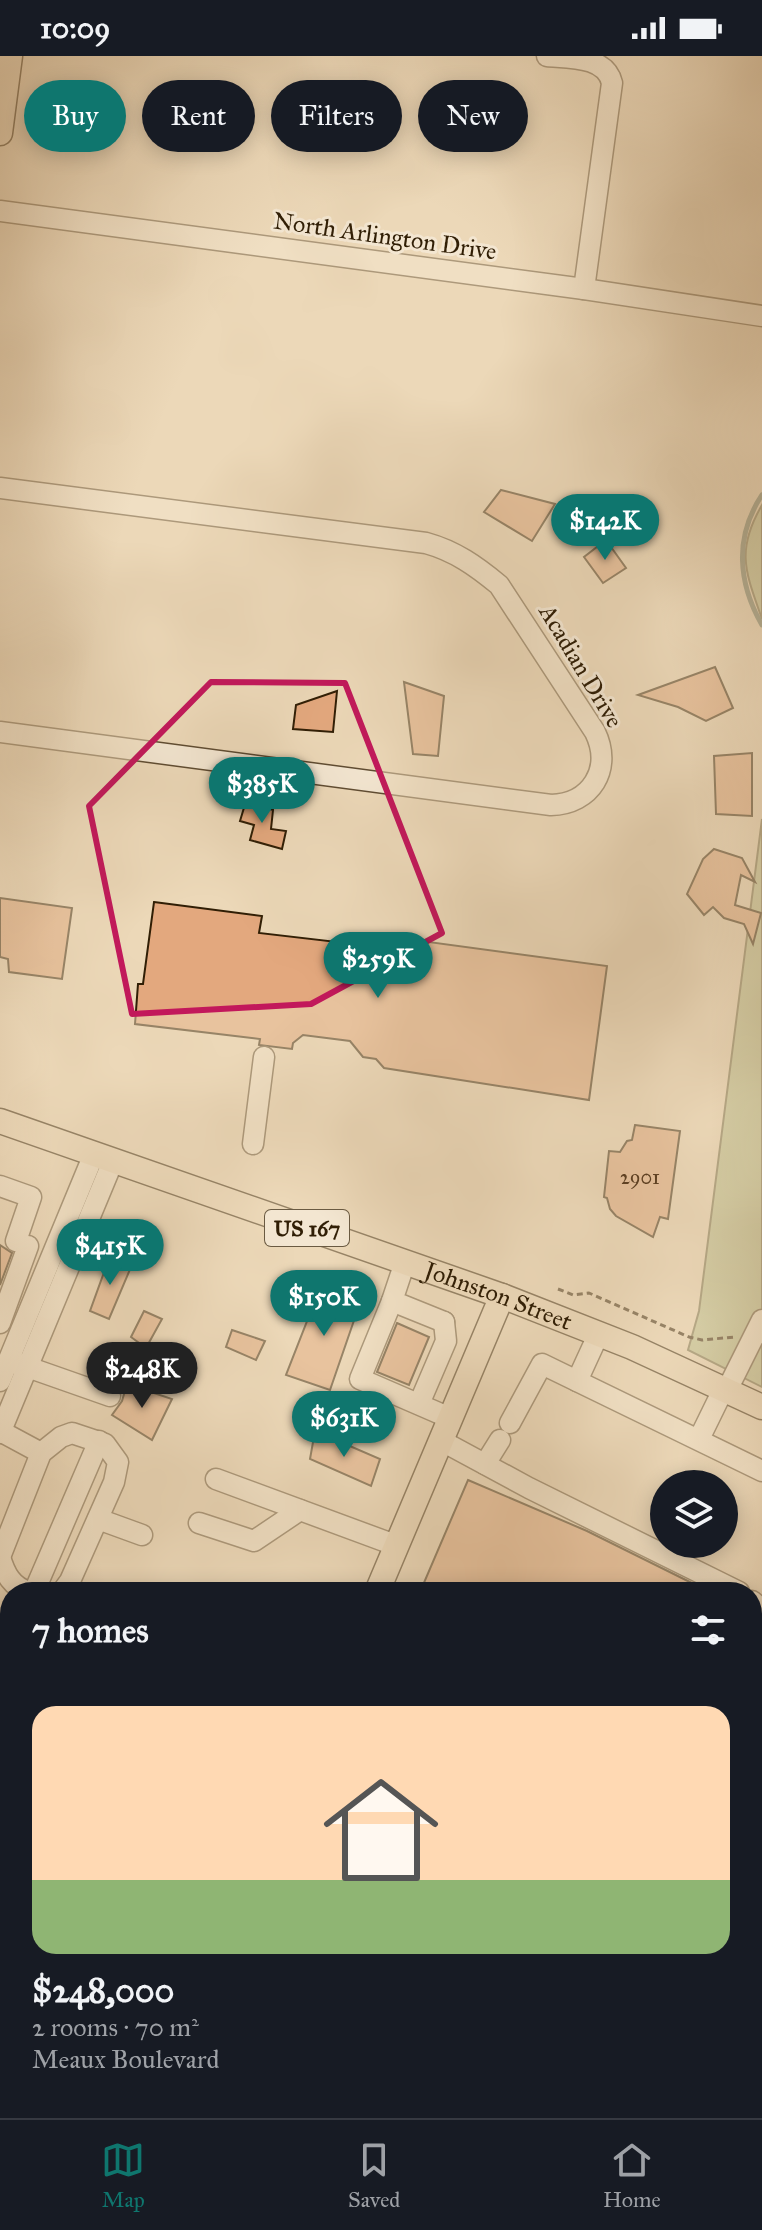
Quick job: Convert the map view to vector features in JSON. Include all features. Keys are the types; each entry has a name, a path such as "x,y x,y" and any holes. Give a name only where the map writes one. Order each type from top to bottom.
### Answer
{"main road":[{"path":"0,133 10,56"},
{"name":"Johnston Street","path":"0,1121 502,1296 599,1333 762,1407"},
{"path":"381,1582 502,1296"}],"street":[{"path":"547,56 587,60 602,65 612,83 584,289"},
{"name":"North Arlington Drive","path":"0,211 584,289 762,316"},
{"name":"Acadian Drive","path":"0,488 426,543 444,548 499,585 595,732 600,741 602,763 590,788 577,799 563,805 551,805 0,732"},
{"path":"253,1144 264,1057"},
{"path":"0,1381 12,1363 62,1258 103,1157"},
{"path":"0,1186 31,1197 15,1241 0,1323"},
{"path":"15,1241 62,1258"},
{"path":"405,1262 360,1379 420,1401 445,1429 485,1464 719,1582"},
{"path":"392,1301 444,1322 446,1341 420,1401"},
{"path":"699,1439 758,1329"},
{"path":"577,1381 599,1333"},
{"path":"12,1363 110,1396"},
{"path":"12,1363 0,1432 41,1453"},
{"path":"485,1464 542,1364 762,1471"},
{"path":"13,1582 5,1573 0,1557 41,1453 61,1437 72,1433 105,1444 118,1462 114,1482 69,1582"},
{"path":"36,1582 99,1441"},
{"path":"216,1479 395,1545"},
{"path":"199,1523 254,1541 300,1510"},
{"path":"98,1519 142,1535"}],"path":[{"path":"558,1289 573,1295 589,1293 702,1340 758,1329"}],"highlighted area":[{"path":"211,682 345,683 442,933 311,1004 132,1014 89,806"}],"green space":[{"path":"762,505 762,619 748,575 746,549 748,536"},
{"path":"762,819 762,1387 688,1350 699,1311"}],"building":[{"path":"501,490 555,504 532,541 484,512"},
{"path":"606,540 626,568 603,583 584,557"},
{"path":"715,667 733,708 706,721 678,707 638,695"},
{"path":"404,682 444,696 438,756 413,754"},
{"path":"337,691 333,732 293,729 296,705"},
{"path":"752,753 752,816 716,814 714,756"},
{"path":"246,801 273,810 271,829 286,831 282,849 250,840 254,825 240,821"},
{"path":"714,849 742,858 755,882 741,875 735,905 761,913 753,944 744,924 724,918 713,907 704,915 687,894 703,859"},
{"path":"0,898 72,908 62,979 9,972 8,959 0,957"},
{"path":"154,902 262,916 259,933 405,950 407,939 607,966 589,1100 384,1068 376,1059 363,1057 350,1041 303,1035 293,1043 292,1049 259,1045 260,1039 135,1024 138,984 143,984"},
{"path":"635,1125 680,1131 668,1219 660,1217 653,1237 616,1216 604,1197 609,1151 620,1152 627,1141 632,1140"},
{"path":"0,1245 12,1253 0,1285"},
{"path":"111,1253 131,1267 109,1319 90,1311"},
{"path":"322,1283 360,1303 330,1390 286,1375"},
{"path":"144,1311 162,1319 146,1348 131,1337"},
{"path":"397,1323 429,1337 409,1385 377,1372"},
{"path":"232,1330 265,1341 256,1360 226,1347"},
{"path":"127,1384 172,1399 152,1440 112,1415 122,1401"},
{"path":"315,1431 380,1459 371,1486 310,1459"},
{"path":"468,1480 587,1531 690,1582 424,1582"}],"waterway":[{"path":"762,495 747,527 742,560 748,593 762,625"}]}
